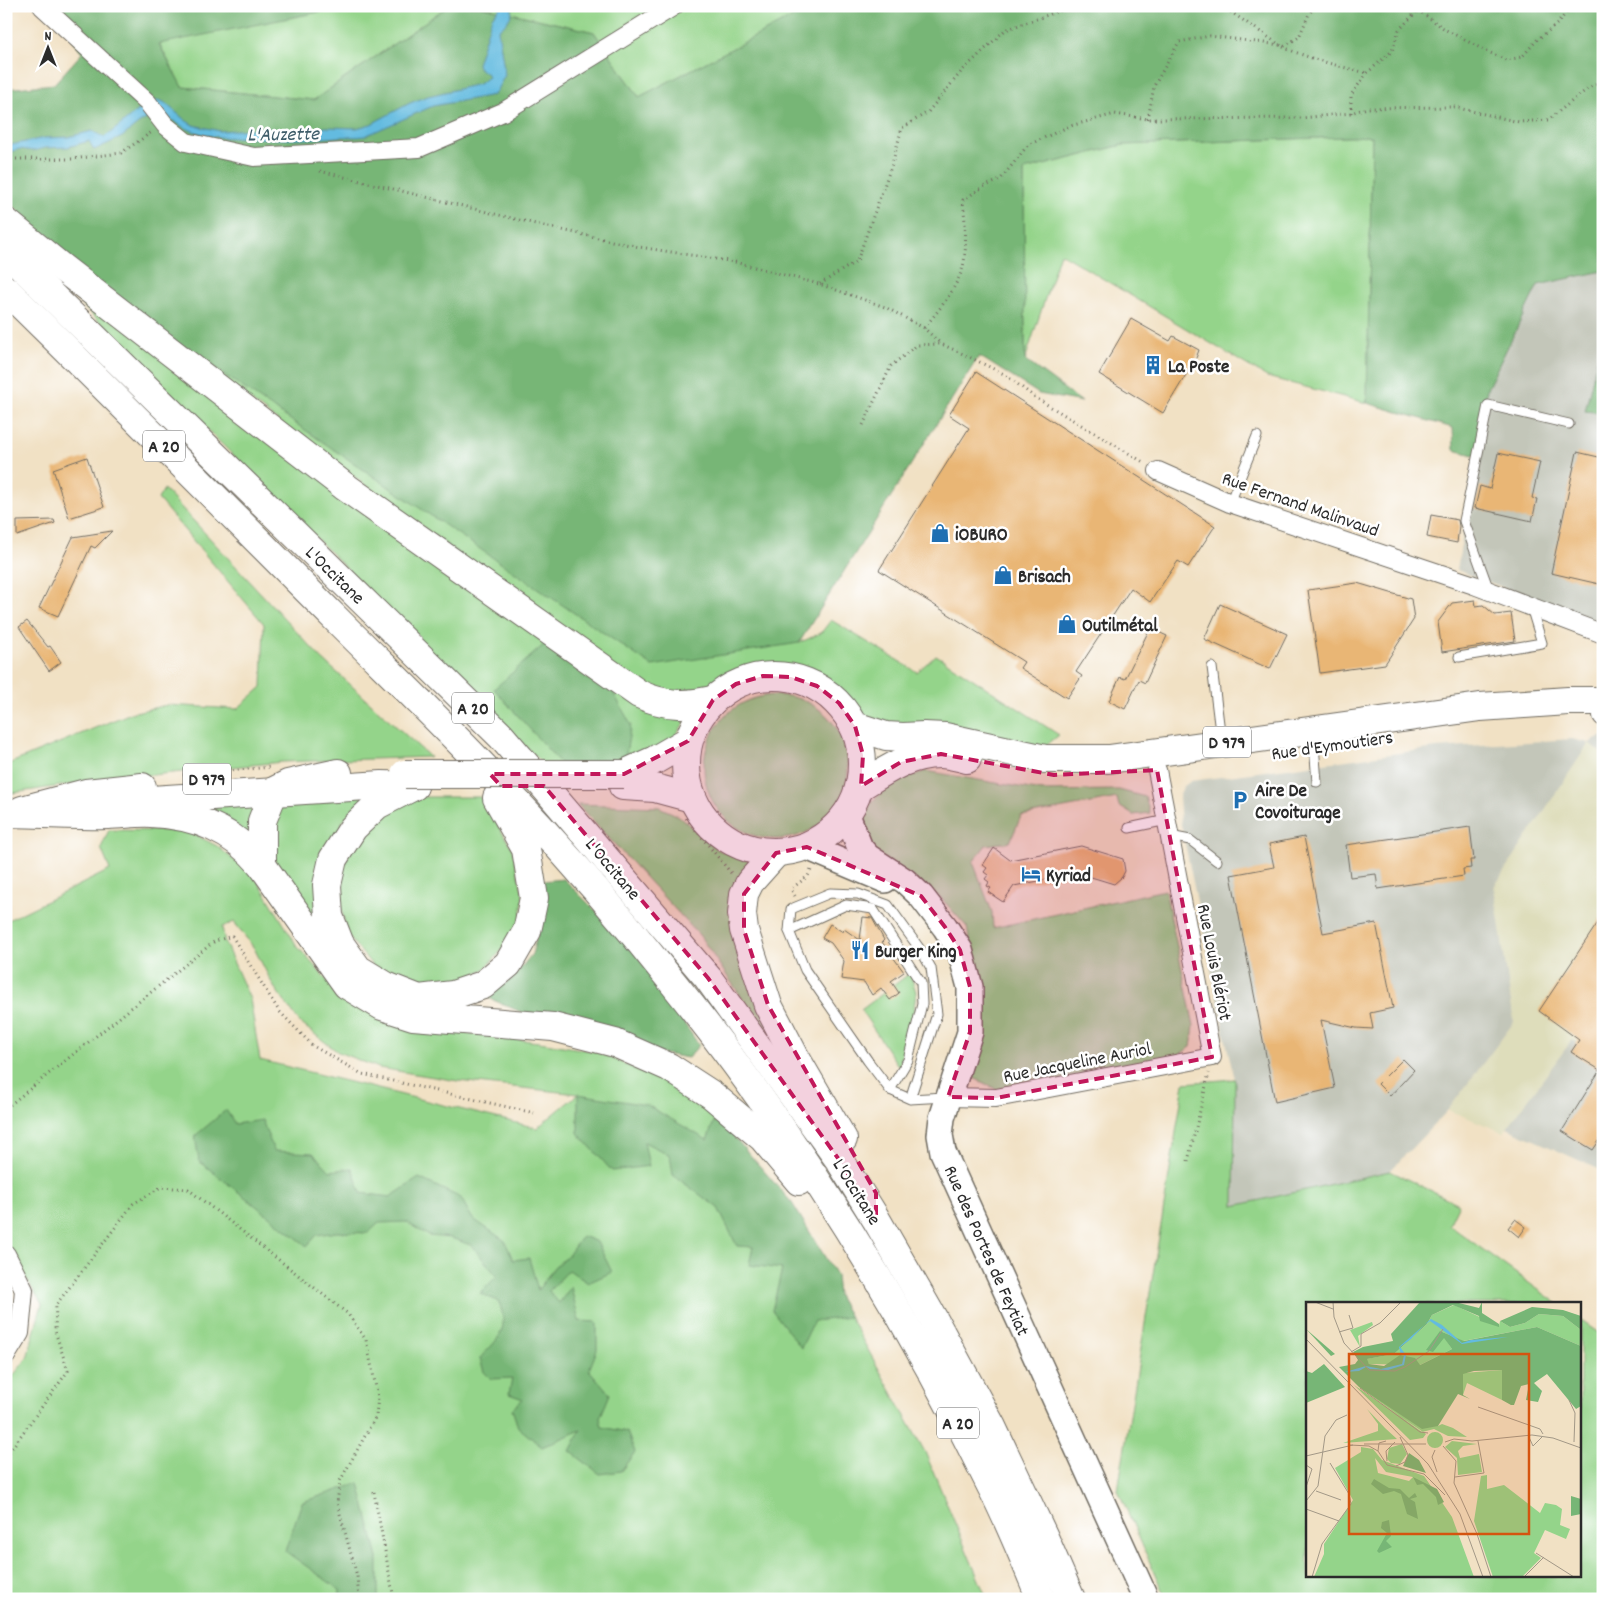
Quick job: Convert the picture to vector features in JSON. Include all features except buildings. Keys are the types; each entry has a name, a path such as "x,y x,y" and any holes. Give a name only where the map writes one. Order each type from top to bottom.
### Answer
{"main road":[{"path":"6,222 61,267 344,486 639,694 656,702 674,704 696,704 713,700"},
{"name":"L'Occitane","path":"6,251 501,736 708,978 840,1161 934,1318 992,1428 1071,1599"},
{"name":"L'Occitane","path":"6,290 458,742 573,863 674,983 783,1130 863,1253 933,1376 998,1500 1041,1599"},
{"path":"763,676 791,677 817,686 839,703 855,726 863,755 861,786 847,815 806,857 792,851 776,853 750,850 726,839 688,806 685,770 688,741 702,712 713,700 736,684 763,676"},
{"name":"D 979","path":"855,726 886,736 903,738 945,737 1028,756 1069,760 1109,759 1480,707 1568,701 1603,701"},
{"name":"Rue d'Eymoutiers","path":"861,786 901,762 920,756 941,754 1054,775 1157,770 1314,745 1478,725 1550,718 1603,716"},
{"name":"D 979","path":"624,780 688,741"},
{"path":"410,780 376,805 353,828 333,859 327,885 329,916 340,944 358,969 386,986 420,1000 453,994 482,985 508,964 527,931 534,898 526,849 504,808 458,742"},
{"path":"262,865 262,821 274,791 288,784 338,773"},
{"name":"D 979","path":"9,813 86,794 124,789 200,780 338,773 410,780 624,780 655,788 688,806"},
{"name":"D 979","path":"9,813 92,804 382,785 410,780"},
{"path":"9,813 107,815 149,813 183,816 228,833 250,851 262,865 347,985 382,1006 413,1016 553,1027 615,1043 670,1067 712,1095 763,1138 792,1172 836,1232 863,1253"},
{"path":"776,853 748,886 744,894 742,914 744,930 768,1005 794,1056 876,1193 876,1219"}],"street":[{"path":"42,6 148,103 164,123 186,142 254,157 419,148 503,112 674,6"},
{"name":"Rue Fernand Malinvaud","path":"1158,471 1230,503 1489,590 1603,634"},
{"name":"Rue Louis Blériot","path":"1157,770 1212,1057"},
{"name":"Rue des Portes de Feytiat","path":"847,815 860,848 868,857 905,882 921,896 946,927 960,950 970,987 970,1032 942,1118 940,1135 943,1152 1146,1599"},
{"name":"Rue des Portes de Feytiat","path":"806,857 921,896"},
{"name":"Rue Jacqueline Auriol","path":"948,1097 996,1098 1212,1057"},
{"path":"6,1254 24,1290 20,1333 6,1356"}],"lane":[{"path":"1489,590 1464,521 1488,405 1569,424"},
{"path":"1230,503 1257,436"},
{"path":"1459,658 1542,643 1531,607"},
{"path":"1212,667 1221,743"},
{"path":"1314,745 1317,782"},
{"path":"1129,828 1168,828 1190,840 1217,861"},
{"path":"910,1099 937,1014 931,968 922,952 888,905 858,894 830,894 791,909 789,931 805,970 868,1062 890,1090 910,1099 948,1097"},
{"path":"789,931 846,906 873,909 921,983 922,1004 908,1060 890,1090"}],"path":[{"path":"819,284 857,261 892,164 902,128 928,112 961,72 1005,30 1073,6"},
{"path":"1222,6 1281,46 1319,61 1367,73"},
{"path":"1148,119 1154,86 1180,42 1210,36 1281,46 1299,37 1309,14 1316,6"},
{"path":"1351,113 1351,95 1367,73 1392,51 1399,30 1422,6"},
{"path":"1466,6 1474,8 1480,6"},
{"path":"1418,10 1446,30 1506,60 1522,57 1537,40 1557,24 1572,6"},
{"path":"924,328 943,305 962,269 966,228 964,200 983,187 1000,180 1028,145 1070,126 1116,114 1148,119 1302,118 1351,113 1367,108 1454,107 1519,122 1548,120 1590,86 1603,82"},
{"path":"6,158 72,159 121,153 164,123"},
{"path":"318,171 639,247 735,262 819,284 885,307 924,328 940,344 1004,374 1036,398 1158,471"},
{"path":"863,425 891,366 917,345 940,344"},
{"path":"688,806 705,843 731,873 748,886"},
{"path":"798,906 797,899 791,889 808,876 814,866 806,857"},
{"path":"6,1108 215,941 232,936 278,1012 314,1046 362,1074 534,1112"},
{"path":"1188,1161 1212,1057"},
{"path":"6,1456 68,1371 56,1330 56,1304 133,1204 161,1187 188,1189 348,1314 366,1340 378,1397 376,1416 340,1481 337,1503 357,1576 359,1599"},
{"path":"374,1492 394,1599"}],"highlighted area":[{"path":"763,676 791,677 817,686 839,703 855,726 863,755 861,786 901,762 941,754 1054,775 1157,770 1212,1057 996,1098 948,1097 970,1032 970,987 960,950 945,927 921,896 807,847 776,853 744,894 744,930 768,1005 876,1193 876,1219 840,1161 708,978 544,786 501,786 490,774 624,774 688,741 713,700 736,684"}],"shaded area":[{"path":"1603,271 1603,335 1585,411 1603,413 1603,623 1457,570 1487,389 1538,285"},
{"path":"1603,736 1603,754 1589,743"},
{"path":"1572,739 1589,743 1494,887 1514,1022 1448,1110 1390,1171 1234,1206 1235,1079 1181,824 1179,797 1183,787 1191,781 1437,748"},
{"path":"1589,743 1603,754 1603,1056 1572,1040 1503,1132 1448,1110 1514,1022 1494,887"},
{"path":"1572,1040 1603,1056 1603,1171 1507,1128"}],"green space":[{"path":"52,6 349,6 159,44 182,87 314,100 448,6 480,6 594,32 639,97 814,6 1603,6 1603,271 1538,285 1487,389 1477,456 1454,450 1453,428 1367,403 1372,136 1122,145 1024,170 1025,360 1082,402 1039,394 979,356 799,643 652,666 95,287 6,199 6,89 54,84 82,53"},
{"path":"349,6 448,6 314,100 182,87 159,43"},
{"path":"480,6 814,6 639,97 594,32"},
{"path":"1372,136 1367,403 1267,377 1060,253 1025,360 1024,170 1122,145"},
{"path":"49,272 691,713 665,751 622,766 546,767"},
{"path":"95,287 799,643 821,633 831,620 917,672 936,655 1059,735 1043,748 867,723 855,707 837,691 811,673 766,664 716,685 697,697 657,696 621,672"},
{"path":"1603,335 1603,413 1585,411"},
{"path":"164,489 321,658 430,757 282,762 102,780 6,794 6,765 131,713 167,705 237,709 262,687 264,624 158,499"},
{"path":"548,641 608,683 631,725 624,765 561,764 494,689"},
{"path":"776,695 803,701 816,707 827,716 836,727 842,740 848,767 842,794 836,807 827,818 816,827 803,833 776,839 749,833 736,827 725,818 716,807 710,794 704,767 710,740 716,727 725,716 736,707 749,701"},
{"path":"926,771 1042,791 1119,790 1145,797 1150,813 1133,815 1119,806 1117,798 1021,816 1010,842 986,845 973,862 992,912 993,928 1165,890 1194,1026 1191,1047 1175,1057 1002,1092 974,1078 976,1058 984,1028 967,927 941,898 875,852 864,831 865,809 890,783"},
{"path":"374,793 342,822 334,956 278,873 268,825 281,803"},
{"path":"417,797 480,797 512,848 523,894 521,922 509,942 485,969 457,982 427,986 403,983 378,972 347,935 336,883 358,833 395,807"},
{"path":"261,799 253,838 174,804"},
{"path":"577,804 659,807 679,816 716,849 755,864 738,885 784,1060 700,936"},
{"path":"109,830 188,831 217,846 256,878 297,946 347,1003 395,1024 546,1043 597,1052 672,1085 716,1116 838,1296 925,1452 987,1599 6,1599 6,1385 27,1358 42,1304 6,1247 6,921 110,870 101,848","holes":["234,922 254,948 274,987 300,1023 338,1052 379,1068 458,1081 578,1094 537,1128 260,1060 250,999 225,943 222,927"]},
{"path":"564,879 630,945 699,1045 688,1058 659,1053 528,1015 484,996 512,979 532,954 540,925 542,881"},
{"path":"910,973 916,992 913,1017 899,1067 861,1010"},
{"path":"1235,1079 1234,1206 1390,1171 1459,1204 1449,1225 1555,1302 1306,1302 1306,1578 1582,1578 1582,1321 1603,1336 1603,1599 1166,1599 1118,1490 1184,1083"},
{"path":"578,1094 647,1105 707,1140 716,1116 792,1203 836,1275 838,1296 850,1317 814,1321 801,1348 772,1310 782,1269 749,1265 753,1247 737,1246 718,1208 673,1175 670,1155 644,1142 649,1166 612,1171 578,1133"},
{"path":"226,1110 235,1124 262,1120 274,1151 313,1153 330,1171 352,1168 361,1193 390,1197 419,1178 461,1198 472,1218 505,1241 513,1260 529,1258 538,1290 555,1266 567,1257 582,1236 597,1242 612,1272 588,1283 569,1270 549,1291 559,1303 571,1287 579,1321 597,1322 597,1350 589,1370 610,1394 600,1418 602,1427 627,1432 635,1452 621,1471 600,1474 570,1451 581,1430 542,1447 518,1427 512,1409 523,1399 509,1394 512,1378 491,1379 484,1372 480,1358 501,1333 503,1320 499,1302 480,1293 497,1276 471,1245 451,1238 429,1236 406,1222 379,1223 368,1233 336,1232 317,1235 307,1246 199,1161 195,1136"},
{"path":"359,1483 378,1558 378,1599 339,1599 340,1590 285,1551 302,1502"}],"water":[{"name":"L'Auzette","path":"499,6 512,6 512,14 498,30 505,75 494,95 433,106 365,136 267,139 209,136 177,124 161,110 138,124 122,137 94,150 89,141 68,147 45,148 33,151 20,149 6,153 6,146 44,138 68,137 92,131 104,137 137,111 159,100 193,125 220,131 267,128 288,131 326,127 357,128 371,124 410,103 428,96 479,84 488,77 477,64 492,17 499,9"}],"place":[{"name":"La Poste","path":"1153,365"},
{"name":"iOBURO","path":"940,533"},
{"name":"Brisach","path":"1003,575"},
{"name":"Outilmétal","path":"1067,624"},
{"name":"Aire De Covoiturage","path":"1240,800"},
{"name":"Kyriad","path":"1031,874"},
{"name":"Burger King","path":"860,950"}]}
